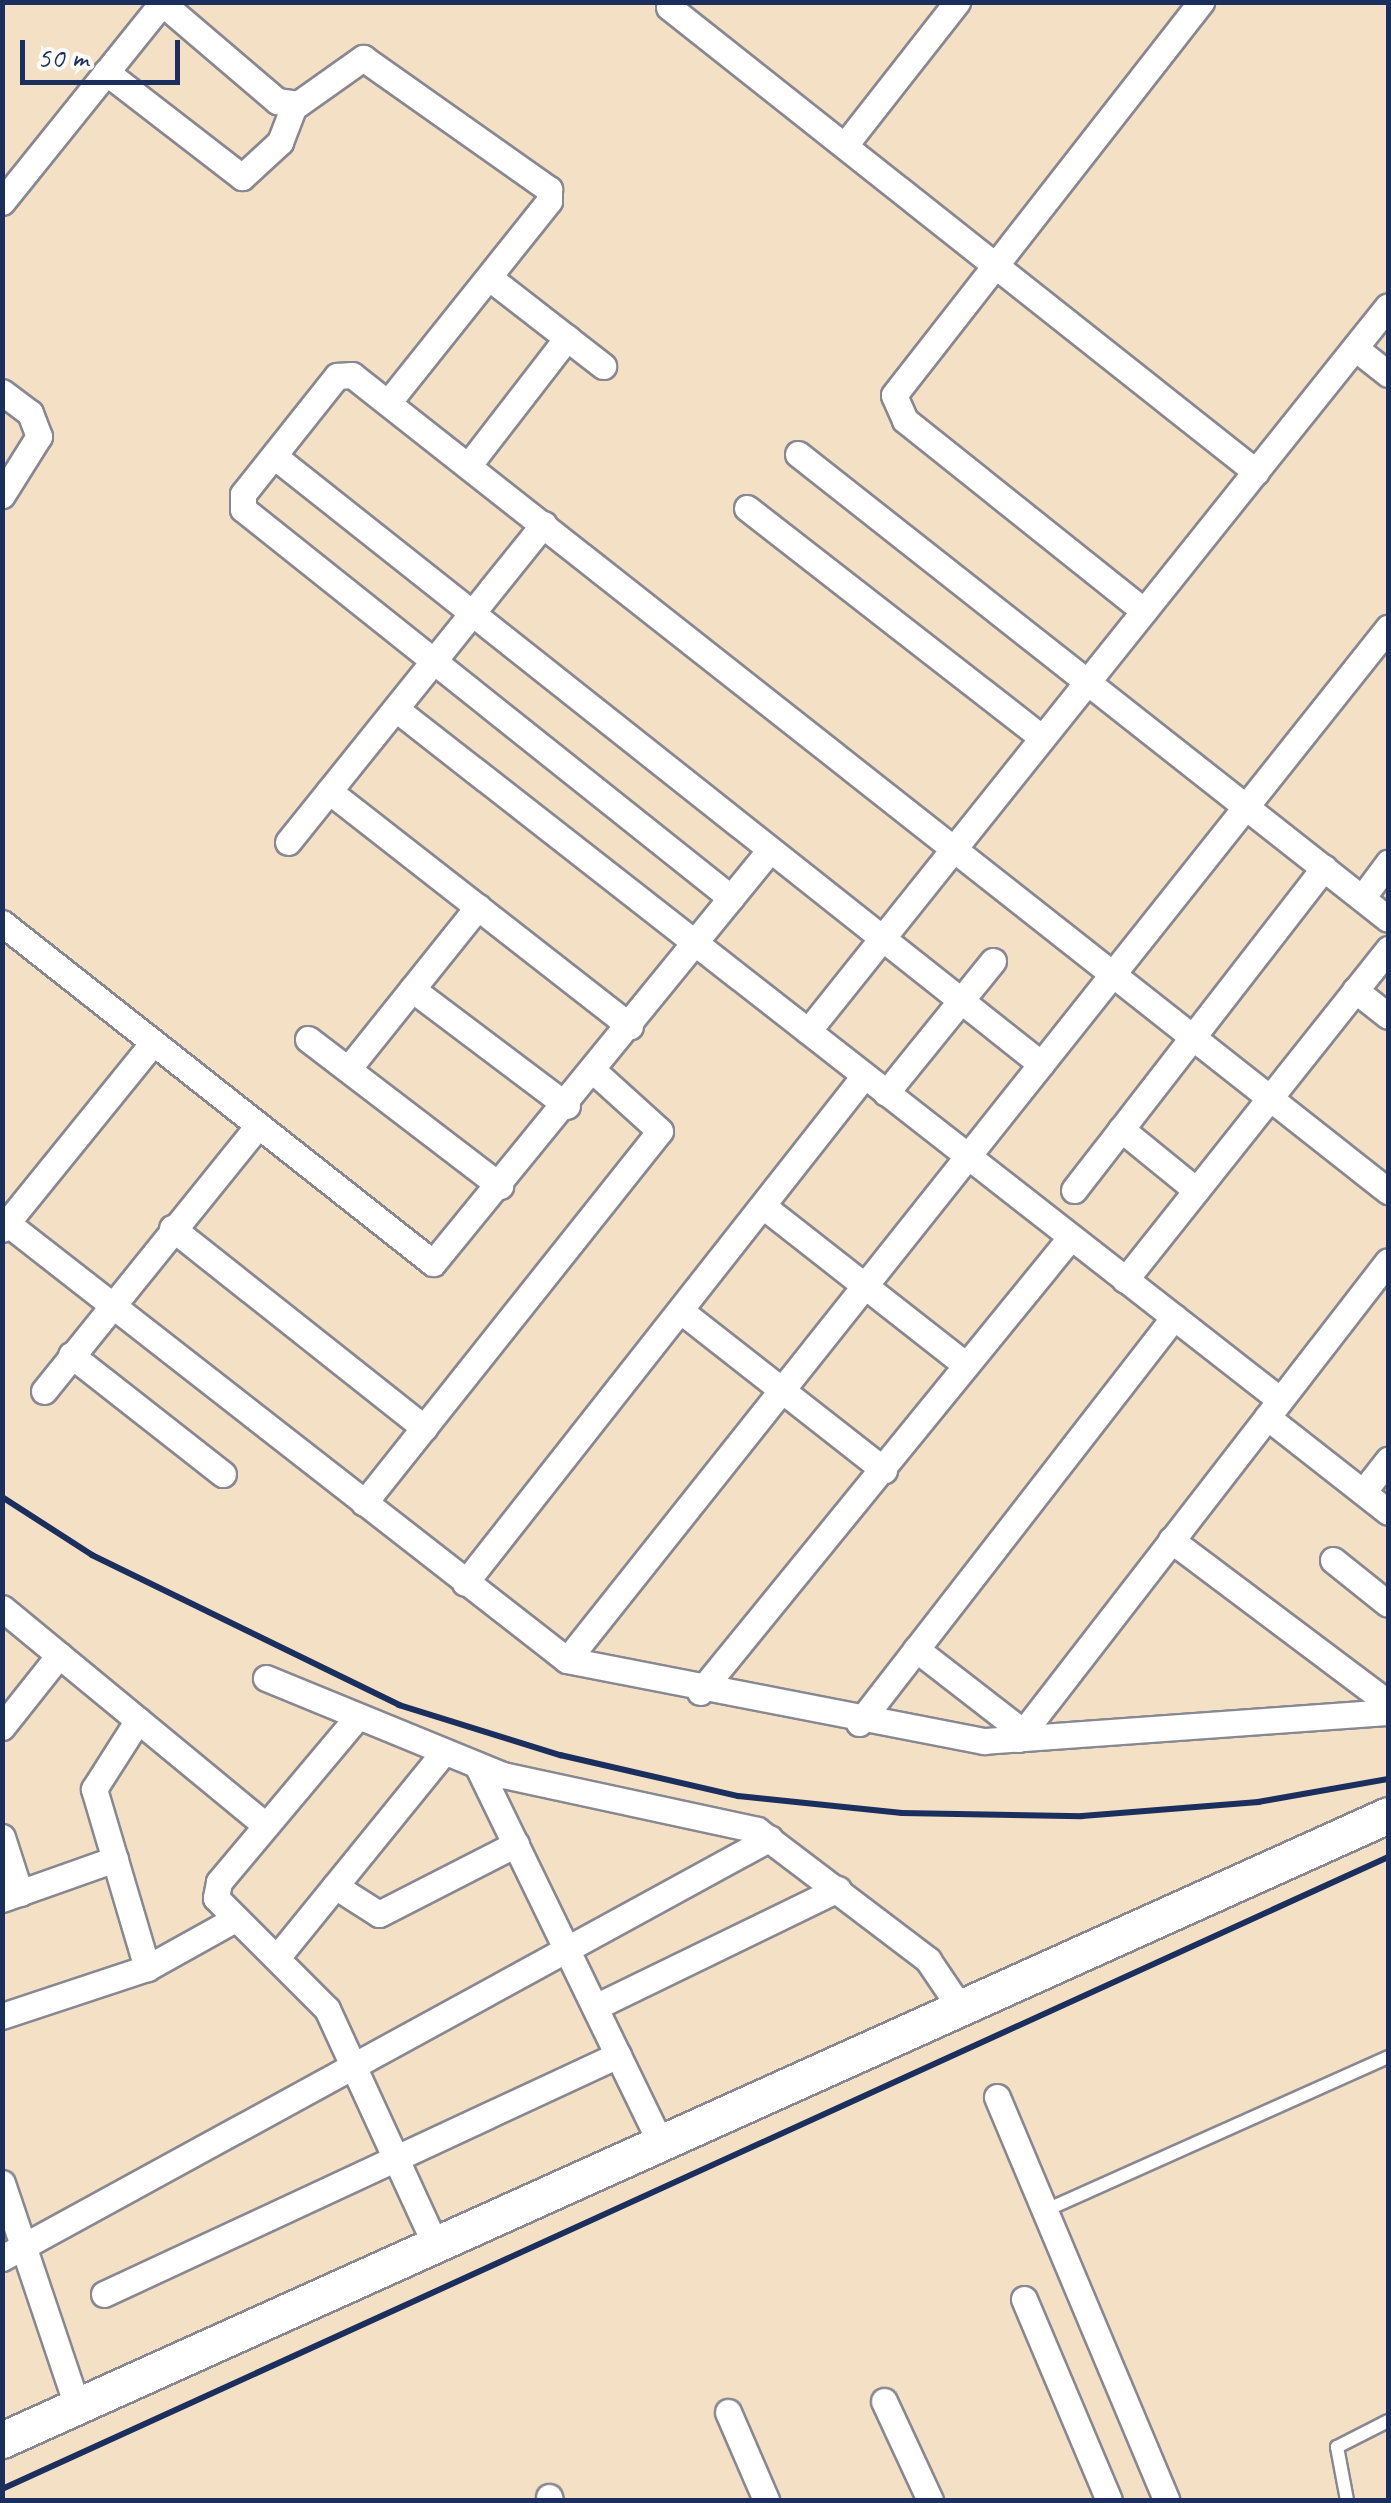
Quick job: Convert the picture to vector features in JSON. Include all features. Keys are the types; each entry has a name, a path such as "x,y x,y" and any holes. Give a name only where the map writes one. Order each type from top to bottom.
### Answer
{"street":[{"path":"844,145 956,2"},
{"path":"1144,611 895,406 900,381 1201,2"},
{"path":"2,202 162,3 277,101 294,105"},
{"path":"670,7 1256,472"},
{"path":"106,72 242,176 280,142 294,105 363,58 543,182 549,201 388,403"},
{"path":"491,278 603,366"},
{"path":"808,1031 879,937 1388,306"},
{"path":"468,466 567,338"},
{"path":"1356,348 1388,374"},
{"path":"731,898 243,509 243,494 337,376 352,375 1388,1190"},
{"path":"2,392 30,413 39,436 2,495"},
{"path":"798,454 1388,919"},
{"path":"274,456 1041,1064"},
{"path":"747,508 1042,738"},
{"path":"288,842 544,524"},
{"path":"566,1660 1388,628"},
{"path":"396,708 1174,1317 1388,1512"},
{"path":"330,791 630,1026"},
{"path":"2,923 426,1262 438,1261 595,1072 769,851"},
{"path":"1362,898 1388,863"},
{"path":"1074,1190 1324,868"},
{"path":"348,1069 478,906"},
{"path":"1125,1280 1388,949"},
{"path":"886,1093 992,961"},
{"path":"412,989 567,1106"},
{"path":"1354,990 1388,1016"},
{"path":"308,1039 500,1186"},
{"path":"152,1045 5,1226 566,1660 700,1692 859,1723 1020,1736 1388,1712"},
{"path":"364,1503 660,1130 595,1072"},
{"path":"465,1583 864,1076"},
{"path":"44,1391 108,1306 256,1128"},
{"path":"1121,1130 1196,1190"},
{"path":"764,1206 966,1365"},
{"path":"172,1228 424,1428"},
{"path":"700,1692 1070,1238"},
{"path":"1020,1736 1388,1261"},
{"path":"681,1311 884,1470"},
{"path":"859,1723 1174,1317"},
{"path":"71,1355 222,1474"},
{"path":"1363,1492 1388,1460"},
{"path":"1171,1540 1388,1704"},
{"path":"1333,1560 1388,1604"},
{"path":"2,1608 266,1826"},
{"path":"916,1649 1020,1736"},
{"path":"2,1726 59,1655"},
{"path":"266,1678 354,1721 477,1766 738,1822 770,1838 838,1888 946,1976 959,2006"},
{"path":"138,1720 94,1789 148,1968"},
{"path":"354,1721 215,1891 236,1919 315,1990 434,2242"},
{"path":"278,1955 443,1753"},
{"path":"477,1766 659,2140"},
{"path":"2,2440 1388,1814"},
{"path":"2,1837 11,1896 115,1859"},
{"path":"13,2253 770,1838"},
{"path":"335,1886 378,1914 516,1844"},
{"path":"595,2007 838,1888"},
{"path":"2,2016 148,1968 236,1919"},
{"path":"104,2294 618,2056"},
{"path":"996,2097 1166,2500"},
{"path":"2,2183 13,2253 77,2406"},
{"path":"1024,2299 1109,2500"},
{"path":"884,2401 930,2500"},
{"path":"728,2412 766,2500"}],"lane":[{"path":"1042,2212 1388,2056"},
{"path":"1347,2500 1337,2446 1388,2421"}],"railway":[{"path":"2,1497 92,1555 399,1705 560,1755 738,1796 902,1813 1082,1816 1258,1802 1388,1779"},
{"path":"2,2489 1388,1857"}]}
